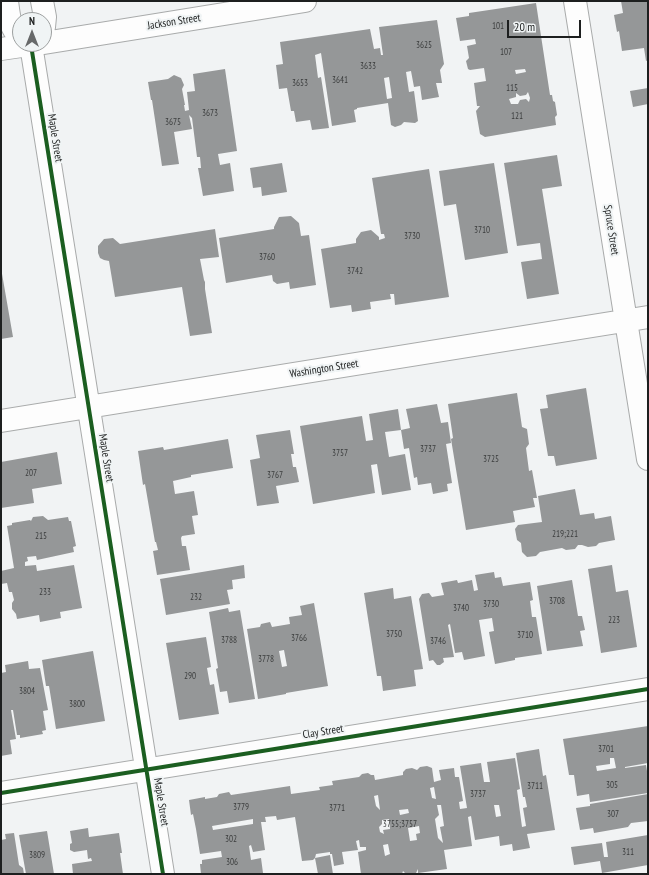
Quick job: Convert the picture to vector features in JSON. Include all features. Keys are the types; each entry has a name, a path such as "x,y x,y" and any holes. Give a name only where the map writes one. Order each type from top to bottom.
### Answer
{"street":[{"name":"Maple Street","path":"6,1 12,26"},
{"path":"42,1 44,12"},
{"name":"Jackson Street","path":"52,40 305,1"},
{"name":"Spruce Street","path":"575,1 648,459"},
{"name":"Jackson Street","path":"1,50 12,48"},
{"name":"Maple Street","path":"33,52 88,407 163,874"},
{"name":"Washington Street","path":"1,421 648,317"},
{"name":"Clay Street","path":"1,793 648,689"}],"building":[{"path":"621,1 648,1 648,60 646,61 644,48 622,51 619,31 617,32 614,15 623,13"},
{"path":"536,3 550,95 552,95 553,101 555,102 557,115 555,117 556,125 485,137 480,134 476,111 480,106 477,106 474,83 486,81 484,68 468,69 466,61 469,58 467,46 476,44 475,39 460,41 456,18 469,16 469,13","holes":["525,69 526,72 516,74 515,70","528,92 530,98 529,102 526,99 520,100 518,104 511,104 509,99 516,97 516,93 520,96 526,95"]},
{"path":"437,20 444,64 440,70 442,83 436,83 439,97 422,100 420,86 414,87 411,71 406,72 409,92 414,91 418,121 415,123 404,122 395,127 391,125 388,103 357,108 354,110 356,122 332,126 321,53 315,55 318,78 321,77 329,128 312,130 310,120 296,122 294,111 291,111 287,88 279,89 276,65 283,64 280,42 370,29 374,49 380,48 381,55 383,55 379,27","holes":["389,77 392,98 387,99 384,78"]},
{"path":"225,69 237,151 218,154 220,165 230,163 234,191 203,196 198,168 201,168 200,157 197,157 192,118 189,115 192,129 174,132 179,164 162,166 148,82 168,79 174,75 181,78 184,85 182,89 185,111 189,110 187,92 195,91 193,74"},
{"path":"648,88 648,104 633,107 630,91"},
{"path":"557,155 562,186 542,189 559,294 527,299 521,262 542,259 540,243 517,246 504,163"},
{"path":"282,163 287,192 262,196 261,187 253,188 250,168"},
{"path":"494,163 508,253 465,260 456,204 444,206 439,171"},
{"path":"429,169 449,297 395,305 394,294 390,294 391,299 370,302 371,309 352,312 351,305 330,308 321,249 356,243 356,239 361,232 371,230 379,237 379,240 385,238 384,234 381,234 372,178"},
{"path":"291,216 299,223 301,236 309,235 316,285 290,289 289,282 277,284 273,281 272,275 226,283 219,238 274,229 279,217"},
{"path":"215,229 219,257 200,259 205,282 212,333 190,336 182,287 115,297 109,261 100,258 98,253 98,246 104,239 113,238 120,244"},
{"path":"1,268 13,337 1,339"},
{"path":"586,388 597,459 556,466 554,456 548,456 540,409 548,408 546,395"},
{"path":"517,393 522,427 527,429 529,444 526,448 529,471 532,470 537,498 533,498 535,507 513,511 515,522 466,530 451,439 453,438 448,404"},
{"path":"437,404 441,423 448,422 451,443 446,444 452,483 447,484 448,491 433,494 431,483 418,485 417,477 414,478 409,448 404,449 401,430 410,428 406,409"},
{"path":"398,409 401,430 385,432 389,457 405,454 411,490 382,495 377,464 371,465 375,493 313,504 300,426 362,416 366,441 373,440 369,414"},
{"path":"290,430 294,454 291,454 293,467 296,467 299,482 276,486 279,503 257,506 250,460 260,458 256,435"},
{"path":"228,439 233,468 191,475 191,477 173,481 175,494 194,491 198,515 192,516 195,534 182,536 181,538 182,546 186,546 190,570 157,575 153,551 158,550 155,542 145,484 143,485 138,451 163,447 164,450"},
{"path":"57,452 62,484 32,489 34,503 1,508 1,462"},
{"path":"575,489 580,515 594,513 595,519 611,516 615,540 599,543 596,546 588,547 578,545 575,549 566,550 562,548 540,552 536,556 527,557 522,552 521,543 517,540 515,529 518,525 542,522 538,496"},
{"path":"43,516 48,520 68,517 69,521 71,521 76,546 73,547 74,552 37,560 36,556 27,557 28,561 25,562 25,566 36,565 37,571 74,565 82,608 60,612 61,618 40,622 39,615 17,619 16,614 12,609 12,603 14,600 12,592 9,592 7,583 1,584 1,571 14,568 7,526 12,525 12,523 31,521 33,517"},
{"path":"244,565 245,578 232,580 233,589 227,590 230,604 166,615 160,579"},
{"path":"612,565 616,592 628,590 637,647 601,653 588,569"},
{"path":"494,572 495,578 501,577 503,586 530,582 533,600 530,601 532,617 536,617 542,654 515,658 515,660 495,664 489,632 494,631 492,618 479,620 485,656 464,660 462,652 455,653 450,624 448,625 454,657 443,658 444,662 440,665 437,665 433,660 429,661 419,599 422,594 429,593 432,597 444,595 441,583 457,580 458,583 472,580 474,591 478,590 475,575"},
{"path":"572,580 578,616 582,616 585,630 580,631 583,646 547,651 537,586"},
{"path":"393,588 394,599 411,596 423,669 414,670 416,686 383,691 381,676 377,676 364,593"},
{"path":"314,603 328,686 258,699 247,629 260,627 261,624 270,622 272,627 290,624 289,617 302,615 300,606","holes":["284,650 287,666 282,667 279,651"]},
{"path":"228,608 229,612 240,610 255,699 229,703 227,691 220,692 216,669 218,668 209,612"},
{"path":"206,637 211,667 207,668 210,685 214,684 219,714 179,720 166,643"},
{"path":"93,651 105,721 56,729 49,686 46,686 42,660"},
{"path":"28,661 29,669 40,668 48,710 43,711 46,730 42,731 43,734 20,738 20,735 17,735 13,710 11,710 16,739 10,740 12,754 1,756 1,673 6,672 5,665"},
{"path":"648,726 648,763 625,768 646,765 648,793 590,802 589,794 577,796 574,775 569,775 563,739","holes":["610,758 614,758 616,768 597,771 596,766 610,764"]},
{"path":"539,749 543,776 546,775 555,830 527,834 530,848 513,851 512,844 500,846 499,836 475,840 471,816 468,817 472,846 444,850 447,869 418,873 418,869 416,873 406,874 403,871 402,874 361,874 358,852 366,850 366,847 360,847 359,840 356,841 358,850 342,852 344,864 334,866 332,854 330,854 330,852 316,854 313,860 302,861 295,817 277,820 276,816 265,817 266,822 261,822 265,850 253,852 251,845 249,846 251,860 261,858 263,873 201,874 200,864 202,864 202,860 222,857 221,851 200,854 189,800 205,797 205,799 217,797 219,794 229,792 231,795 290,786 291,794 320,790 319,787 333,785 332,781 359,777 362,774 368,773 374,775 375,780 403,775 403,772 406,769 412,768 417,770 420,767 427,766 432,768 434,782 441,780 439,770 454,768 455,777 459,777 463,801 459,802 460,809 467,808 460,766 481,763 484,782 490,782 487,762 515,758 520,789 517,790 522,827 526,826 523,808 527,807 525,797 523,797 516,753","holes":["434,787 436,799 432,798 430,788","378,795 380,810 376,806 374,796","437,805 441,805 444,826 440,827 443,843 438,838 435,819 439,815","494,805 499,805 501,816 496,817","408,809 409,813 400,815 399,810","253,819 253,824 213,830 212,826","389,819 390,829 383,830 384,834 380,832 379,827 382,824 382,820","419,826 420,833 416,834 417,840 410,841 408,828","388,844 390,854 385,856 383,845"]},
{"path":"648,794 648,821 631,823 628,827 594,833 593,828 580,830 576,808 590,806 590,804"},
{"path":"88,828 89,837 119,833 123,874 73,874 72,864 92,861 91,858 88,859 87,850 74,852 70,850 70,844 72,843 70,831"},
{"path":"47,831 54,874 26,874 19,835"},
{"path":"14,833 19,865 23,868 24,874 1,874 1,840 6,839 5,834"},
{"path":"648,835 648,865 602,873 600,861 574,865 571,847 602,843 604,857 608,857 606,842"},
{"path":"330,855 333,874 318,874 315,858"}],"cycle path":[{"path":"32,52 163,874"},
{"path":"1,793 648,689"}]}
